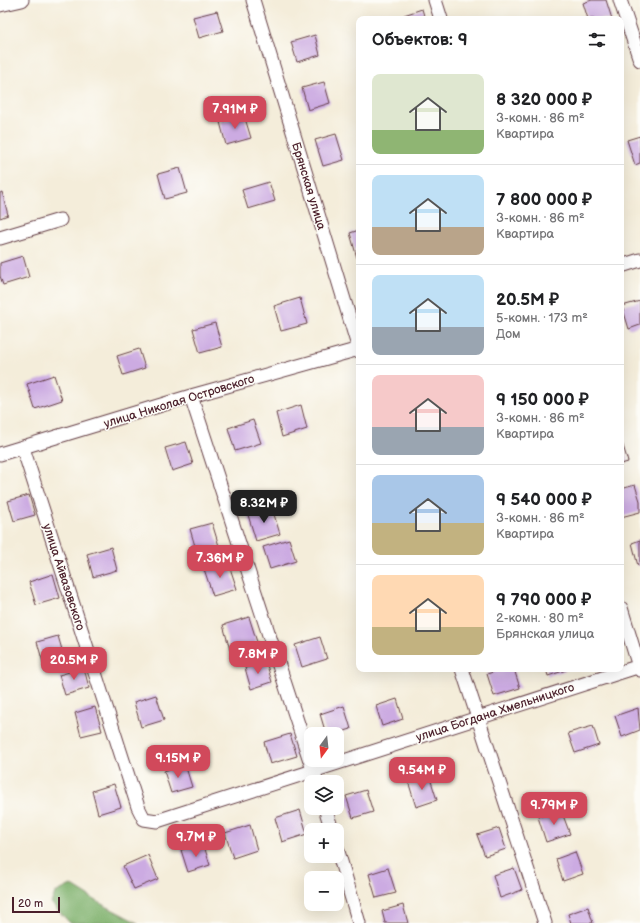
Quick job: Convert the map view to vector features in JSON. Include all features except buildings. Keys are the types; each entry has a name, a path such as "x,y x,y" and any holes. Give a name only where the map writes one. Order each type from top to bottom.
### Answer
{"street":[{"path":"0,5 22,0"},
{"name":"Брянская улица","path":"252,0 356,339"},
{"path":"435,0 439,16"},
{"path":"620,0 640,60"},
{"path":"0,238 60,220"},
{"path":"624,265 640,260"},
{"name":"улица Николая Островского","path":"0,454 191,396 356,350"},
{"path":"191,396 315,775"},
{"name":"улица Айвазовского","path":"23,448 138,807 144,819"},
{"path":"624,617 640,667"},
{"name":"улица Богдана Хмельницкого","path":"321,775 478,718 640,667"},
{"path":"463,672 546,923"},
{"name":"улица Богдана Хмельницкого","path":"144,819 157,821 304,780"},
{"path":"341,863 359,923"}],"green space":[{"path":"71,885 100,903 138,923 70,923 51,903 55,893"}]}
